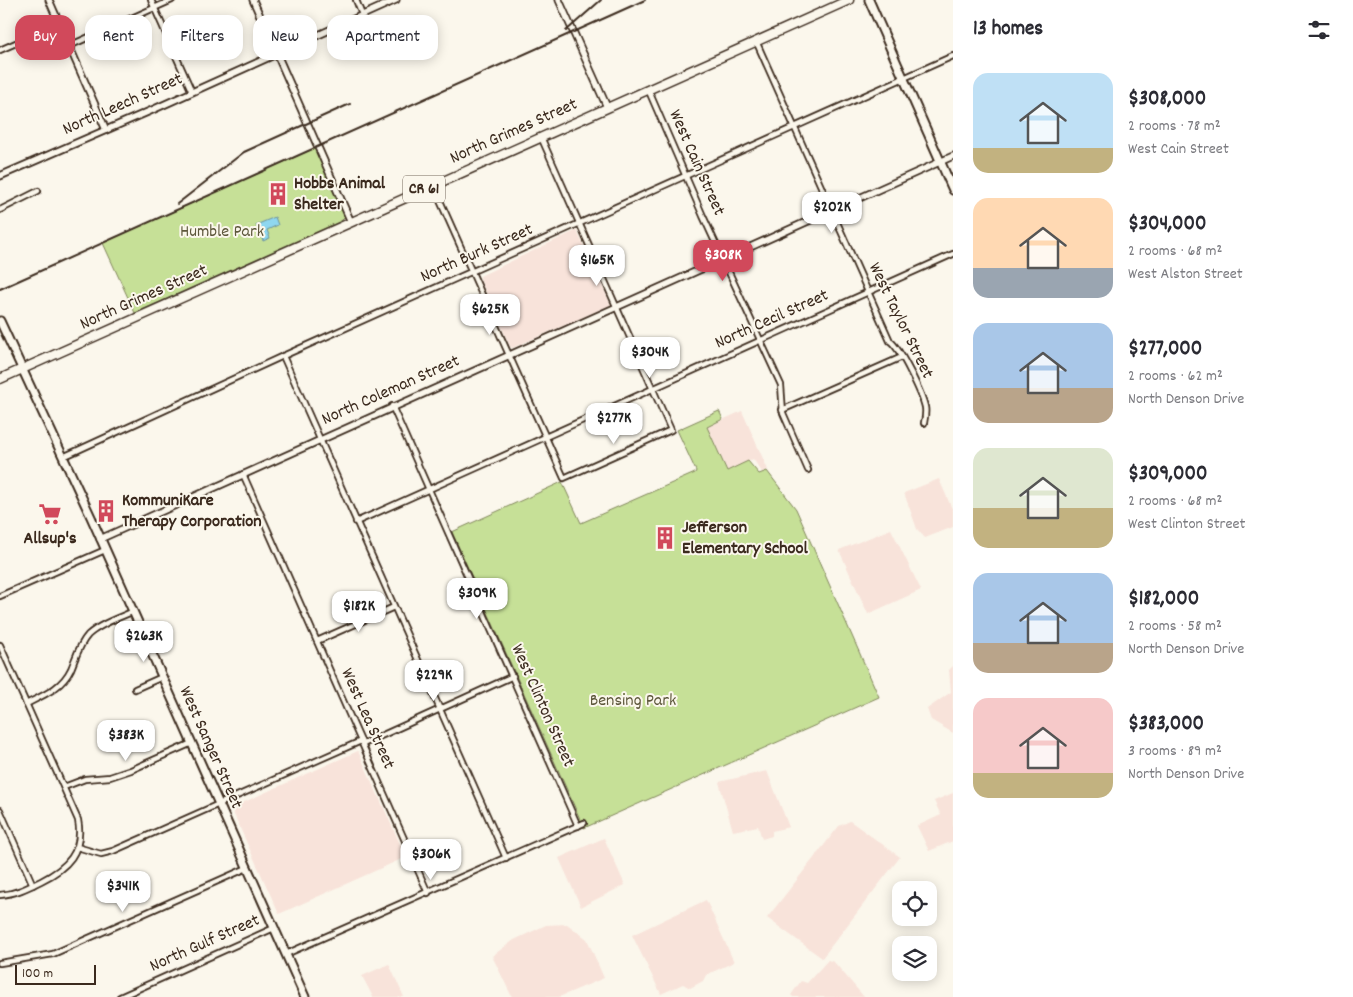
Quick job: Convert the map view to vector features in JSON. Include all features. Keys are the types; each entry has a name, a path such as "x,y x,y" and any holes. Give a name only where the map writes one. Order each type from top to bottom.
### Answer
{"main road":[{"name":"North Grimes Street","path":"0,379 849,0"},
{"path":"869,0 953,190"},
{"name":"West Sanger Street","path":"0,321 23,368 305,997"}],"street":[{"path":"49,0 55,15"},
{"path":"151,0 192,92"},
{"path":"75,43 172,0"},
{"path":"254,0 261,15"},
{"path":"356,0 362,15"},
{"name":"North Leech Street","path":"362,15 396,0"},
{"path":"559,0 607,107"},
{"name":"West Taylor Street","path":"756,41 890,341 895,344 902,357 925,408 924,423"},
{"path":"0,50 15,43"},
{"name":"North Burk Street","path":"63,457 283,356 953,56"},
{"path":"75,60 106,130"},
{"name":"North Leech Street","path":"0,176 262,60"},
{"path":"280,60 351,222"},
{"name":"West Cain Street","path":"648,89 781,385 782,410 808,470"},
{"path":"432,185 564,478 671,430 541,137"},
{"name":"North Coleman Street","path":"100,539 392,406 953,156"},
{"path":"0,210 38,191"},
{"name":"North Cecil Street","path":"356,522 953,254"},
{"path":"283,356 506,858 286,954"},
{"path":"782,410 902,357"},
{"name":"West Clinton Street","path":"392,406 581,825 506,858"},
{"name":"West Lea Street","path":"243,474 428,893"},
{"path":"0,596 105,550"},
{"path":"317,641 394,607"},
{"path":"26,704 49,693 61,684 71,669 80,646 95,629 132,612"},
{"path":"0,645 64,787 80,828 77,847 73,856 62,869 20,891 0,895"},
{"path":"77,847 101,854 113,851 513,676"},
{"path":"135,689 162,677"},
{"path":"64,787 85,779 110,777 131,770 192,743"},
{"path":"0,810 33,885"},
{"path":"0,962 53,954 247,868"},
{"name":"North Gulf Street","path":"120,997 274,928"}],"shaded area":[{"path":"577,231 611,305 512,348 480,276"},
{"path":"742,411 768,470 762,472 753,459 727,471 707,427"},
{"path":"939,479 953,511 953,527 925,538 917,529 904,493"},
{"path":"891,529 921,590 868,614 839,550"},
{"path":"953,666 953,733 931,720 927,709 951,692 949,670"},
{"path":"358,751 406,857 279,914 231,808"},
{"path":"767,771 789,827 772,831 772,836 762,839 758,826 733,831 719,782"},
{"path":"953,793 953,841 929,851 917,826 941,815 934,801"},
{"path":"850,821 900,857 822,958 767,918 839,826"},
{"path":"604,838 625,885 581,907 559,858"},
{"path":"706,900 734,962 706,975 703,981 690,988 683,984 661,994 632,935"},
{"path":"567,924 587,939 604,978 559,997 512,997 492,956 514,940 546,925"},
{"path":"828,960 834,962 864,997 793,997 791,995 801,981 807,983"},
{"path":"389,964 404,997 373,997 362,976"}],"green space":[{"name":"Humble Park","path":"315,148 344,212 345,217 341,221 135,313 103,243"},
{"name":"Bensing Park","path":"719,411 723,419 707,427 727,471 748,461 759,474 767,471 796,509 879,697 584,828 452,532 562,482 581,523 695,473 696,471 677,430"}],"water":[{"path":"275,217 278,225 267,230 270,238 263,241 256,225"}],"railway":[{"path":"566,31 601,0"},
{"path":"0,289 645,0"},
{"path":"177,204 244,152 350,104"}],"place":[{"name":"Hobbs Animal Shelter","path":"278,194"},
{"name":"KommuniKare Therapy Corporation","path":"106,511"},
{"name":"Allsup's","path":"50,514"},
{"name":"Jefferson Elementary School","path":"665,538"}]}
